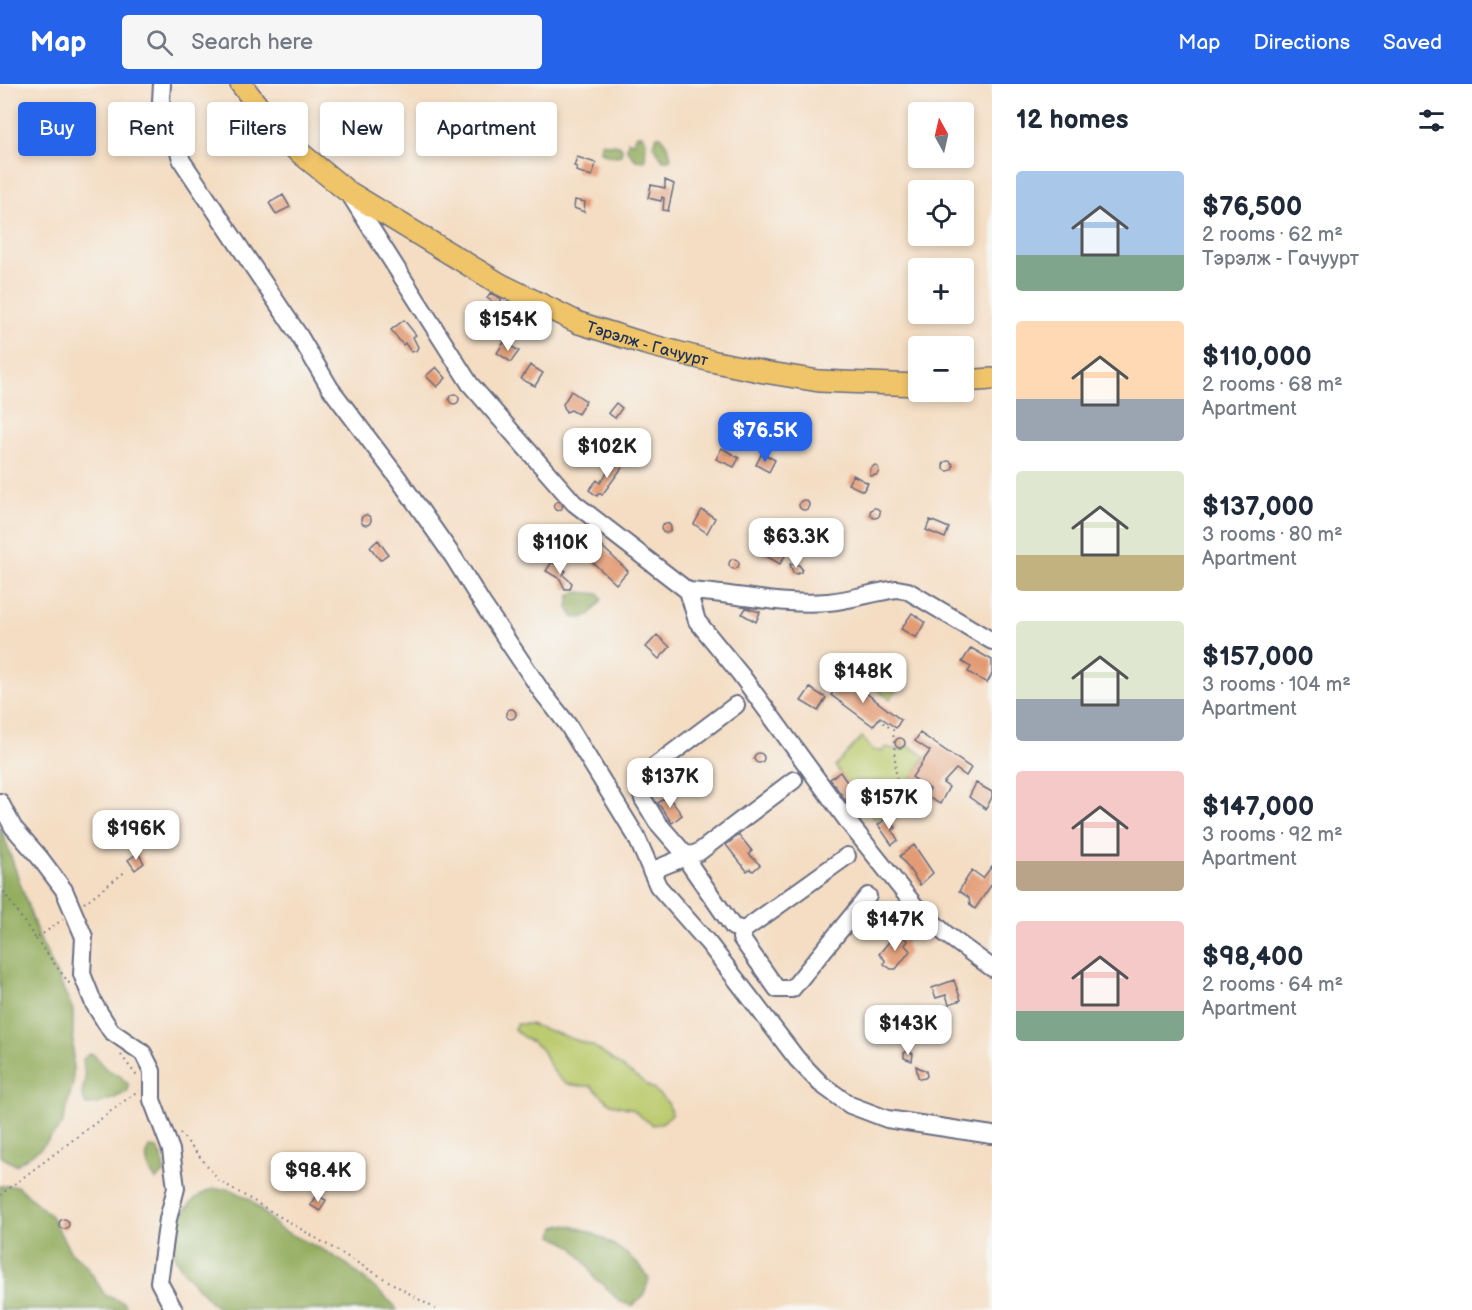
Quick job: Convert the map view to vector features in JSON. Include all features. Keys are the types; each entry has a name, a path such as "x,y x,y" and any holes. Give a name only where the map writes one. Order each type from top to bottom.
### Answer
{"main road":[{"name":"Тэрэлж - Гачуурт","path":"241,84 276,130 294,148 347,191 500,284 579,323 711,362 764,372 819,381 908,385"},
{"path":"974,380 992,379"}],"street":[{"path":"162,84 160,101 182,161 300,337 330,388 404,487 454,558 542,692 568,725 636,836 658,886 709,944 797,1059 821,1084 850,1105 887,1119 992,1135"},
{"path":"347,191 470,384 574,502 688,591 778,602 828,602 897,589 908,591 992,640"},
{"path":"688,591 697,621 741,675 849,823 915,906 992,968"},
{"path":"736,705 647,772 639,784 643,799 657,822 688,854 690,865 733,927 744,930"},
{"path":"651,871 688,854 699,852 794,780"},
{"path":"0,802 13,827 64,890 84,937 81,974 94,1004 111,1031 143,1053 152,1071 152,1100 171,1150 176,1188 168,1219 159,1282 174,1310"},
{"path":"847,856 744,930 741,938 777,989 792,989 868,896"}],"path":[{"path":"878,719 893,730 899,816"},
{"path":"36,939 77,994"},
{"path":"0,1195 144,1086 117,1049"},
{"path":"177,1129 220,1181 437,1310"}],"green space":[{"path":"637,135 642,135 646,140 645,161 636,160 627,150 628,141 634,142"},
{"path":"657,136 661,136 669,149 671,158 669,160 663,160 653,145"},
{"path":"601,143 610,146 619,145 622,148 621,155 610,156 600,151"},
{"path":"523,317 536,324 529,338 515,330"},
{"path":"578,592 599,594 602,599 593,611 583,618 573,617 568,607 570,595"},
{"path":"874,670 898,687 890,699 866,682"},
{"path":"862,737 876,751 882,751 886,747 899,750 908,745 925,757 912,777 923,785 918,792 921,797 907,814 874,819 835,766"},
{"path":"0,825 38,935 73,1010 73,1083 62,1125 41,1148 16,1165 0,1156"},
{"path":"517,1024 530,1024 593,1046 653,1089 668,1103 672,1114 663,1122 653,1125 633,1109 611,1104 591,1086 565,1083 556,1075 541,1049 514,1029"},
{"path":"93,1054 106,1069 120,1076 128,1084 128,1091 102,1103 86,1105 82,1094 85,1079 83,1059"},
{"path":"149,1147 156,1148 162,1156 164,1173 156,1180 147,1164 146,1156"},
{"path":"0,1186 17,1186 51,1216 70,1251 86,1265 105,1295 123,1302 128,1310 0,1310"},
{"path":"214,1189 230,1189 250,1199 280,1229 348,1265 397,1310 223,1310 215,1306 179,1264 172,1241 174,1228 189,1205 203,1193"},
{"path":"562,1225 586,1230 598,1236 634,1261 649,1279 643,1297 632,1306 619,1301 595,1279 589,1267 572,1246 553,1236 555,1227"}],"building":[{"path":"577,157 596,163 592,176 576,171 577,167 574,166"},
{"path":"665,180 674,184 668,211 663,210 664,198 662,197 661,201 648,198 651,185 665,188"},
{"path":"283,195 290,207 276,214 269,203"},
{"path":"575,200 585,202 584,212 574,208"},
{"path":"490,293 502,299 494,311 487,316 482,309 493,302 487,298"},
{"path":"404,320 416,335 413,337 418,347 416,351 411,352 391,330"},
{"path":"504,342 519,351 511,362 497,353"},
{"path":"530,365 543,373 535,386 521,379"},
{"path":"436,367 446,378 437,387 426,376"},
{"path":"571,391 586,401 578,414 571,410 566,412 563,404"},
{"path":"454,394 458,395 458,403 454,404 450,403 449,399 450,395"},
{"path":"616,403 622,408 615,418 608,413"},
{"path":"643,440 647,441 647,449 643,450 639,449 638,445 639,441"},
{"path":"722,448 739,458 734,467 716,459"},
{"path":"762,453 775,460 769,472 756,465"},
{"path":"616,460 624,465 602,495 599,493 597,496 589,490 597,480 600,483"},
{"path":"948,461 952,462 952,470 948,471 944,470 943,466 944,462"},
{"path":"875,465 879,472 870,476 870,469"},
{"path":"853,475 868,483 863,491 848,484"},
{"path":"804,500 808,501 808,509 804,510 800,509 799,505 800,501"},
{"path":"558,501 563,506 558,511 553,506"},
{"path":"875,508 879,509 879,517 875,518 871,517 870,513 871,509"},
{"path":"702,510 715,518 707,533 694,524"},
{"path":"366,515 370,516 370,524 366,525 362,524 361,520 362,516"},
{"path":"930,520 949,528 945,538 926,530"},
{"path":"666,523 670,524 670,532 666,533 662,532 661,528 662,524"},
{"path":"578,532 585,543 571,540 570,536"},
{"path":"759,536 788,551 780,564 752,548"},
{"path":"592,537 628,571 616,584 587,557 588,555 582,548"},
{"path":"378,540 388,554 380,560 370,547"},
{"path":"734,559 738,560 738,568 734,569 730,568 729,564 730,560"},
{"path":"552,562 566,571 563,575 572,583 570,589 565,589 560,579 546,571"},
{"path":"790,564 799,565 801,572 793,573"},
{"path":"746,608 760,612 756,622 742,614"},
{"path":"912,613 925,622 916,638 901,629"},
{"path":"657,635 670,647 659,659 646,647"},
{"path":"971,648 992,660 992,674 987,683 968,672 971,667 962,662"},
{"path":"844,676 901,720 896,728 880,717 873,726 831,695"},
{"path":"810,688 826,698 818,711 801,701"},
{"path":"511,709 515,710 515,718 511,719 507,718 506,714 507,710"},
{"path":"920,733 971,768 966,776 956,769 943,783 949,787 940,804 926,796 930,789 912,777 930,751 915,741"},
{"path":"900,738 904,739 904,747 900,748 896,747 895,743 896,739"},
{"path":"759,753 763,754 763,762 759,763 755,762 754,758 755,754"},
{"path":"840,772 858,798 849,805 830,779"},
{"path":"976,783 992,792 986,809 969,797"},
{"path":"668,796 682,815 672,823 658,803"},
{"path":"888,817 896,828 892,830 898,840 892,845 878,825"},
{"path":"739,835 752,851 749,854 760,865 753,871 750,869 747,871 726,845"},
{"path":"914,845 933,873 920,885 900,856"},
{"path":"138,853 144,863 135,870 128,860"},
{"path":"992,866 992,884 975,909 970,905 969,898 959,891 972,870 983,878"},
{"path":"897,932 908,941 905,945 910,951 896,969 891,969 884,964 885,960 879,954"},
{"path":"954,980 961,1000 949,1004 946,995 936,998 932,988"},
{"path":"908,1051 913,1054 912,1061 904,1058 904,1053"},
{"path":"916,1066 926,1071 925,1078 918,1077"},
{"path":"316,1195 326,1200 320,1211 310,1205"},
{"path":"64,1219 69,1224 64,1229 59,1224"}]}
